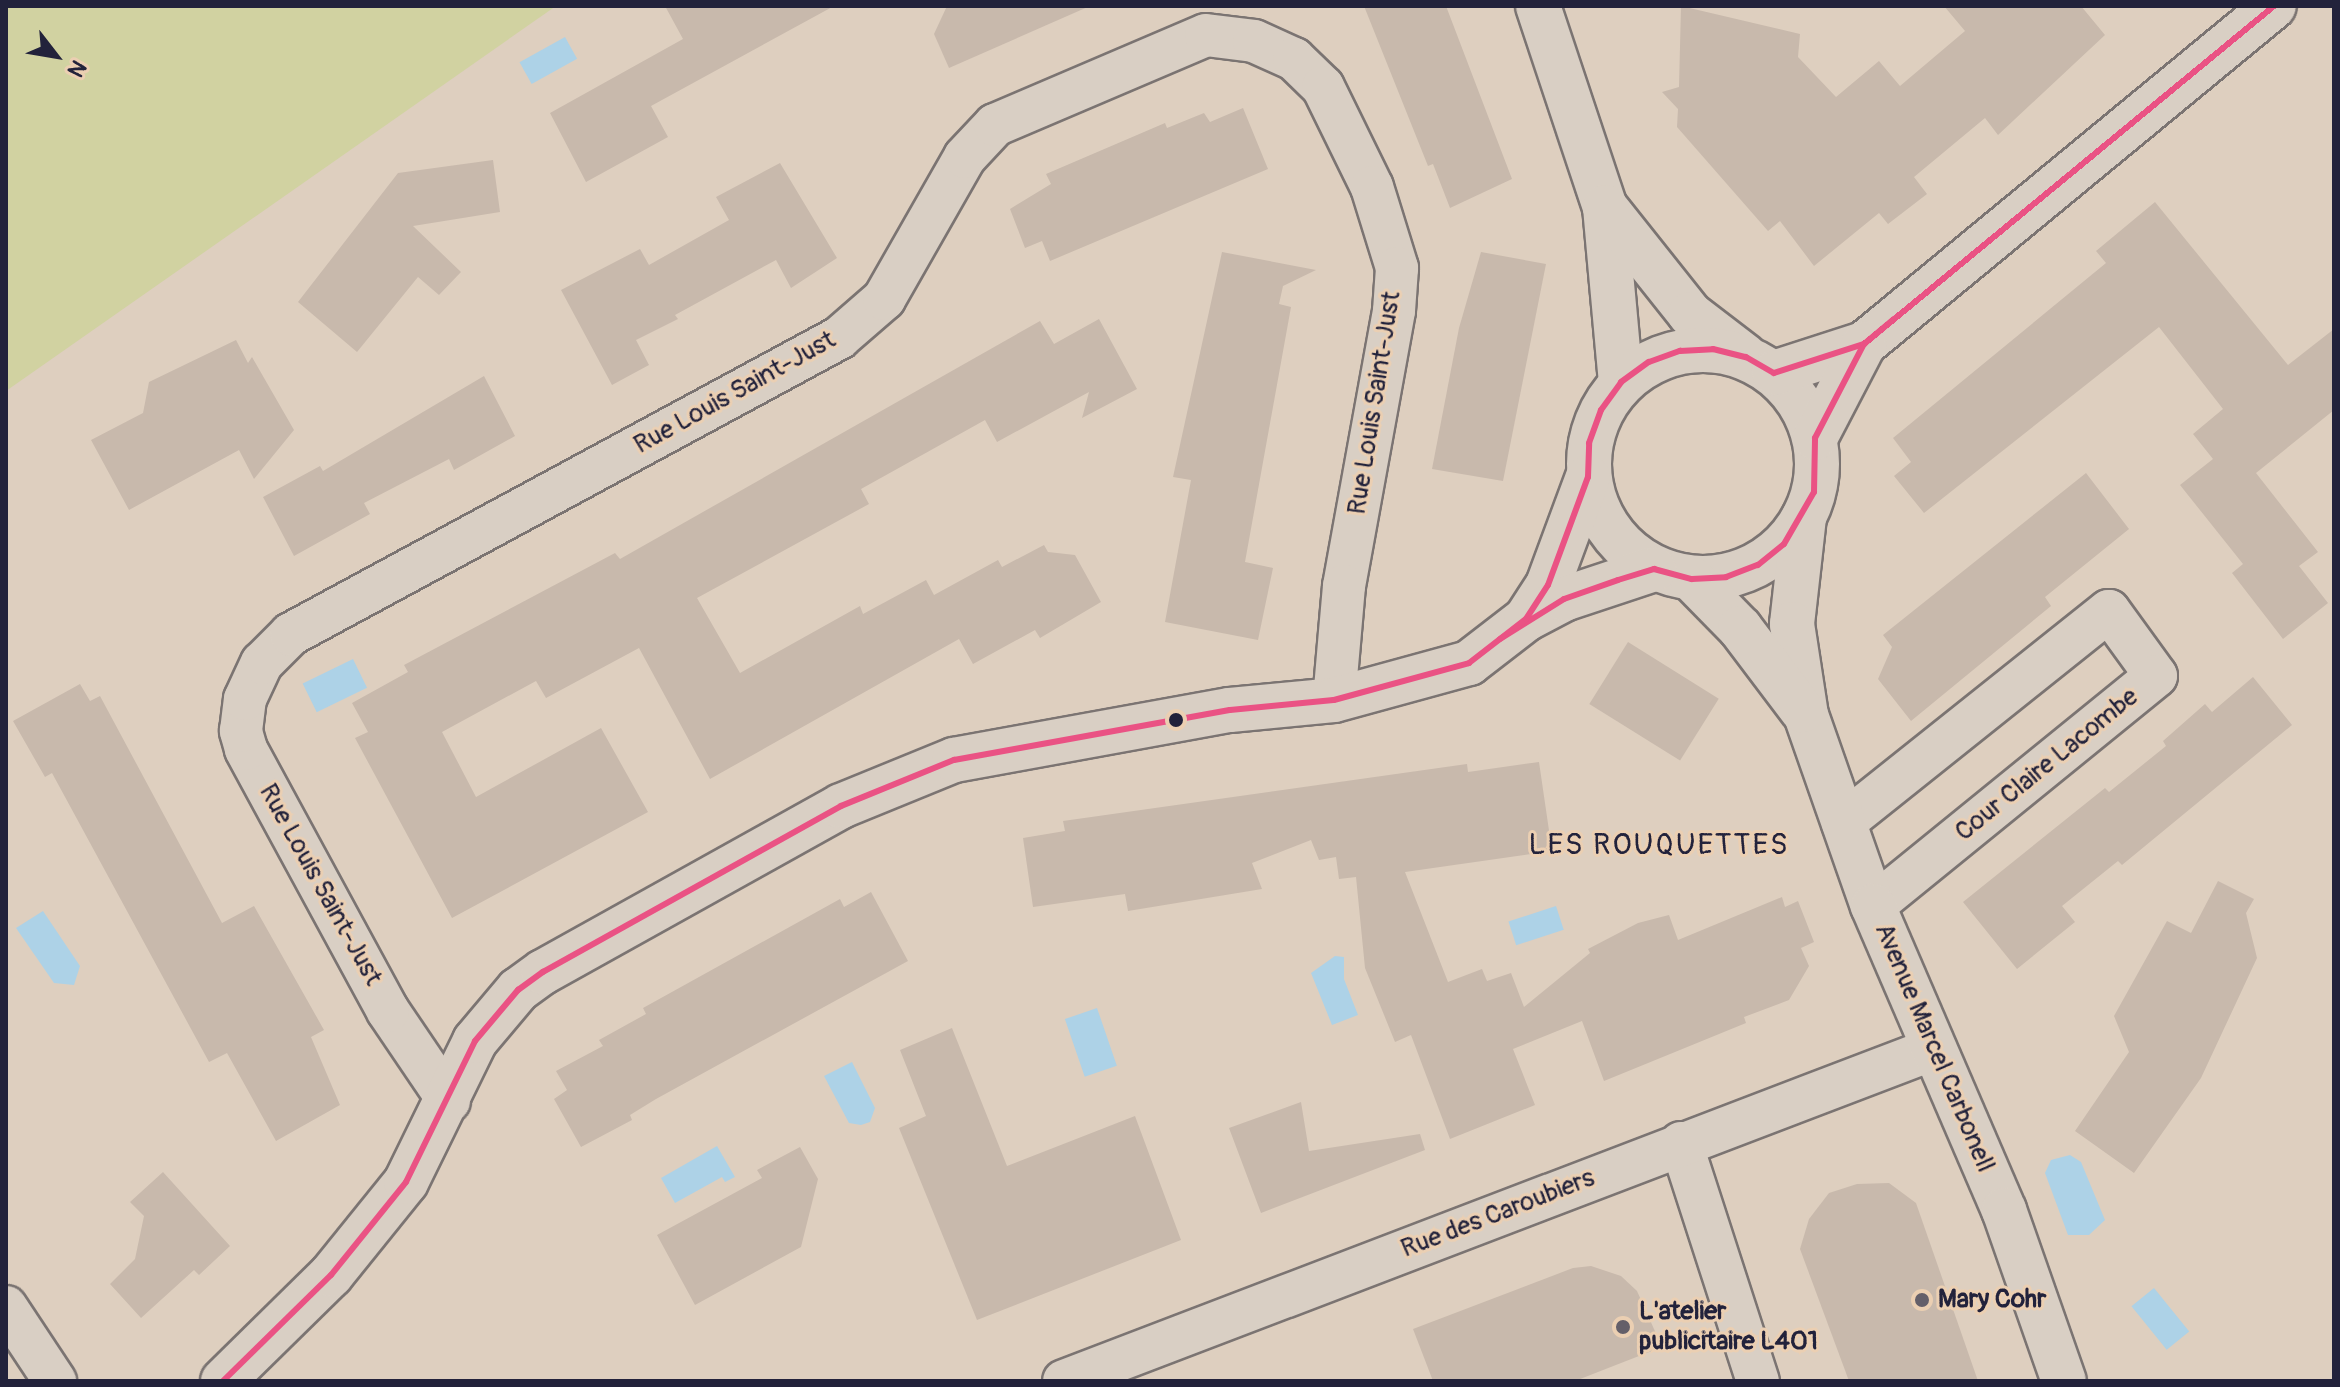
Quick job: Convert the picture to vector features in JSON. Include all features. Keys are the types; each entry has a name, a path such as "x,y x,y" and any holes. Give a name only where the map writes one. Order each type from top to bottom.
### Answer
{"street":[{"path":"1538,6 1605,207 1621,382"},
{"path":"1815,438 1864,344 2274,6"},
{"name":"Rue Louis Saint-Just","path":"449,1101 388,1011 246,749 241,731 245,699 262,663 291,634 839,338 884,299 965,157 995,125 1206,35 1267,47 1294,59 1323,87 1372,187 1397,268 1394,311 1344,586 1334,700"},
{"path":"223,1381 315,1291 406,1182 449,1101 475,1041 518,990 841,806 954,760 1230,710 1334,700 1469,663 1526,619 1564,599 1673,574 1726,577 1758,565 1784,544 1804,517 1818,466 1815,438 1800,403 1760,365 1690,314 1605,207"},
{"path":"1526,619 1548,585 1588,477 1593,432 1601,410 1621,382 1649,362 1680,351 1713,349 1760,365 1864,344"},
{"path":"1588,477 1607,526 1622,546 1673,574"},
{"name":"Avenue Marcel Carbonell","path":"1804,517 1792,624 1806,715 1873,906 2004,1210 2064,1381"},
{"name":"Avenue Marcel Carbonell","path":"1673,574 1740,628 1806,715"},
{"name":"Cour Claire Lacombe","path":"1843,823 2109,611 2156,676 1873,906"},
{"name":"Rue des Caroubiers","path":"1064,1381 1933,1049"},
{"path":"1681,1143 1758,1381"},
{"path":"6,1307 55,1381"}],"green space":[{"path":"6,6 556,6 6,391"}],"water":[{"path":"565,37 577,59 532,84 520,62"},
{"path":"353,659 367,688 317,712 303,684"},
{"path":"1556,906 1564,930 1516,945 1508,921"},
{"path":"43,911 80,966 74,985 54,983 16,928"},
{"path":"1335,956 1344,957 1344,979 1358,1015 1332,1025 1311,973"},
{"path":"1097,1008 1117,1066 1085,1077 1065,1019"},
{"path":"852,1062 875,1108 870,1122 861,1125 849,1123 824,1076"},
{"path":"717,1146 735,1177 725,1182 722,1177 675,1203 661,1178"},
{"path":"2070,1155 2081,1162 2105,1220 2089,1235 2068,1235 2045,1173 2051,1160"},
{"path":"2154,1288 2189,1332 2167,1350 2131,1306"}],"building":[{"path":"665,6 834,6 651,106 668,137 586,182 550,113 683,39"},
{"path":"947,6 1090,6 949,68 934,34"},
{"path":"1364,6 1446,6 1512,179 1450,208 1433,164 1428,166"},
{"path":"1681,6 1800,34 1798,57 1836,97 1879,61 1900,86 1965,31 1944,6 2081,6 2105,35 1998,135 1985,118 1914,177 1927,194 1888,224 1879,213 1814,266 1780,221 1768,231 1677,127 1678,109 1662,92 1679,87"},
{"path":"1243,108 1268,169 1050,261 1042,241 1025,248 1010,209 1051,184 1046,174 1165,123 1167,128 1204,113 1210,122"},
{"path":"493,160 500,212 413,226 461,272 439,295 418,277 357,352 298,302 398,173"},
{"path":"780,163 837,258 791,288 776,260 675,315 678,319 636,340 649,365 612,385 561,290 640,249 649,265 729,220 716,197"},
{"path":"2155,202 2288,365 2334,329 2334,410 2256,473 2318,552 2299,566 2328,603 2283,639 2232,573 2243,564 2180,485 2213,459 2193,434 2223,409 2159,327 1924,513 1894,476 1911,462 1893,438 2106,263 2096,251"},
{"path":"1222,252 1316,270 1283,286 1279,304 1291,307 1245,562 1273,568 1258,640 1165,622 1191,480 1173,477"},
{"path":"1481,252 1546,264 1503,481 1432,469 1459,328"},
{"path":"1099,319 1137,389 1082,418 1089,392 997,442 985,420 861,489 869,504 697,598 740,673 860,606 863,614 926,580 934,595 998,560 1002,567 1044,545 1048,552 1075,555 1101,602 1040,638 1035,630 973,664 959,639 710,779 639,648 546,698 536,681 442,732 476,797 601,728 648,812 452,918 355,738 368,732 352,703 408,672 404,665 615,553 620,559 1040,321 1054,344"},
{"path":"236,340 248,363 252,357 294,430 254,479 239,450 129,510 91,440 143,413 149,382"},
{"path":"484,376 515,436 454,470 449,459 364,503 370,514 294,556 263,497 320,466 323,471"},
{"path":"2086,473 2129,529 2045,597 2051,606 1911,721 1878,679 1892,647 1883,635"},
{"path":"1628,642 1719,699 1680,761 1589,704"},
{"path":"2253,677 2292,725 2122,865 2118,861 2062,906 2075,922 2017,969 1963,902 2105,788 2109,792 2166,746 2163,741 2205,704 2212,712"},
{"path":"80,684 90,701 100,696 222,923 254,906 324,1030 311,1037 340,1105 276,1141 227,1053 209,1062 52,773 45,777 13,721"},
{"path":"1539,762 1552,851 1405,872 1448,982 1482,969 1487,981 1511,973 1524,1007 1590,953 1588,949 1638,923 1669,915 1678,940 1782,897 1785,907 1798,901 1814,942 1801,948 1809,966 1789,1000 1744,1017 1746,1023 1604,1081 1582,1021 1513,1049 1535,1105 1450,1139 1411,1035 1395,1042 1365,968 1356,877 1339,879 1336,857 1319,860 1311,840 1252,863 1262,889 1128,911 1125,894 1033,907 1023,838 1065,831 1063,821 1467,764 1468,772"},
{"path":"2218,881 2254,899 2246,913 2257,958 2201,1078 2134,1173 2075,1131 2129,1052 2114,1016 2167,921 2191,933"},
{"path":"871,892 908,961 656,1099 630,1115 632,1120 581,1147 554,1099 567,1090 556,1071 603,1046 599,1040 646,1014 643,1008 840,899 844,907"},
{"path":"952,1028 1007,1166 1135,1116 1181,1240 977,1320 899,1128 926,1116 900,1050"},
{"path":"1301,1102 1309,1151 1420,1134 1425,1150 1261,1213 1229,1128"},
{"path":"800,1147 818,1179 801,1247 695,1305 657,1235 762,1178 757,1170"},
{"path":"163,1172 230,1246 199,1275 194,1270 141,1318 110,1284 135,1259 144,1216 130,1202"},
{"path":"1889,1183 1916,1203 1978,1381 1849,1381 1800,1249 1809,1219 1829,1193 1857,1184"},
{"path":"1591,1266 1621,1276 1637,1291 1662,1347 1575,1381 1433,1381 1413,1329 1573,1268"}],"transit line":[{"path":"223,1381 331,1275 406,1182 475,1041 518,990 543,972 841,806 954,760 1230,710 1334,700 1469,663 1526,619 1548,585 1588,477 1589,443 1601,410 1621,382 1649,362 1680,351 1713,349 1746,357 1774,373 1864,344 2274,6"},
{"path":"1500,639 1564,599 1618,580 1654,569 1692,579 1726,577 1758,565 1784,544 1814,492 1815,438 1864,344 1894,319"}],"place":[{"name":"Mary Cohr","path":"1922,1300"},
{"name":"L'atelier publicitaire L401","path":"1623,1327"}],"district":[{"name":"LES ROUQUETTES","path":"1659,845"}]}
